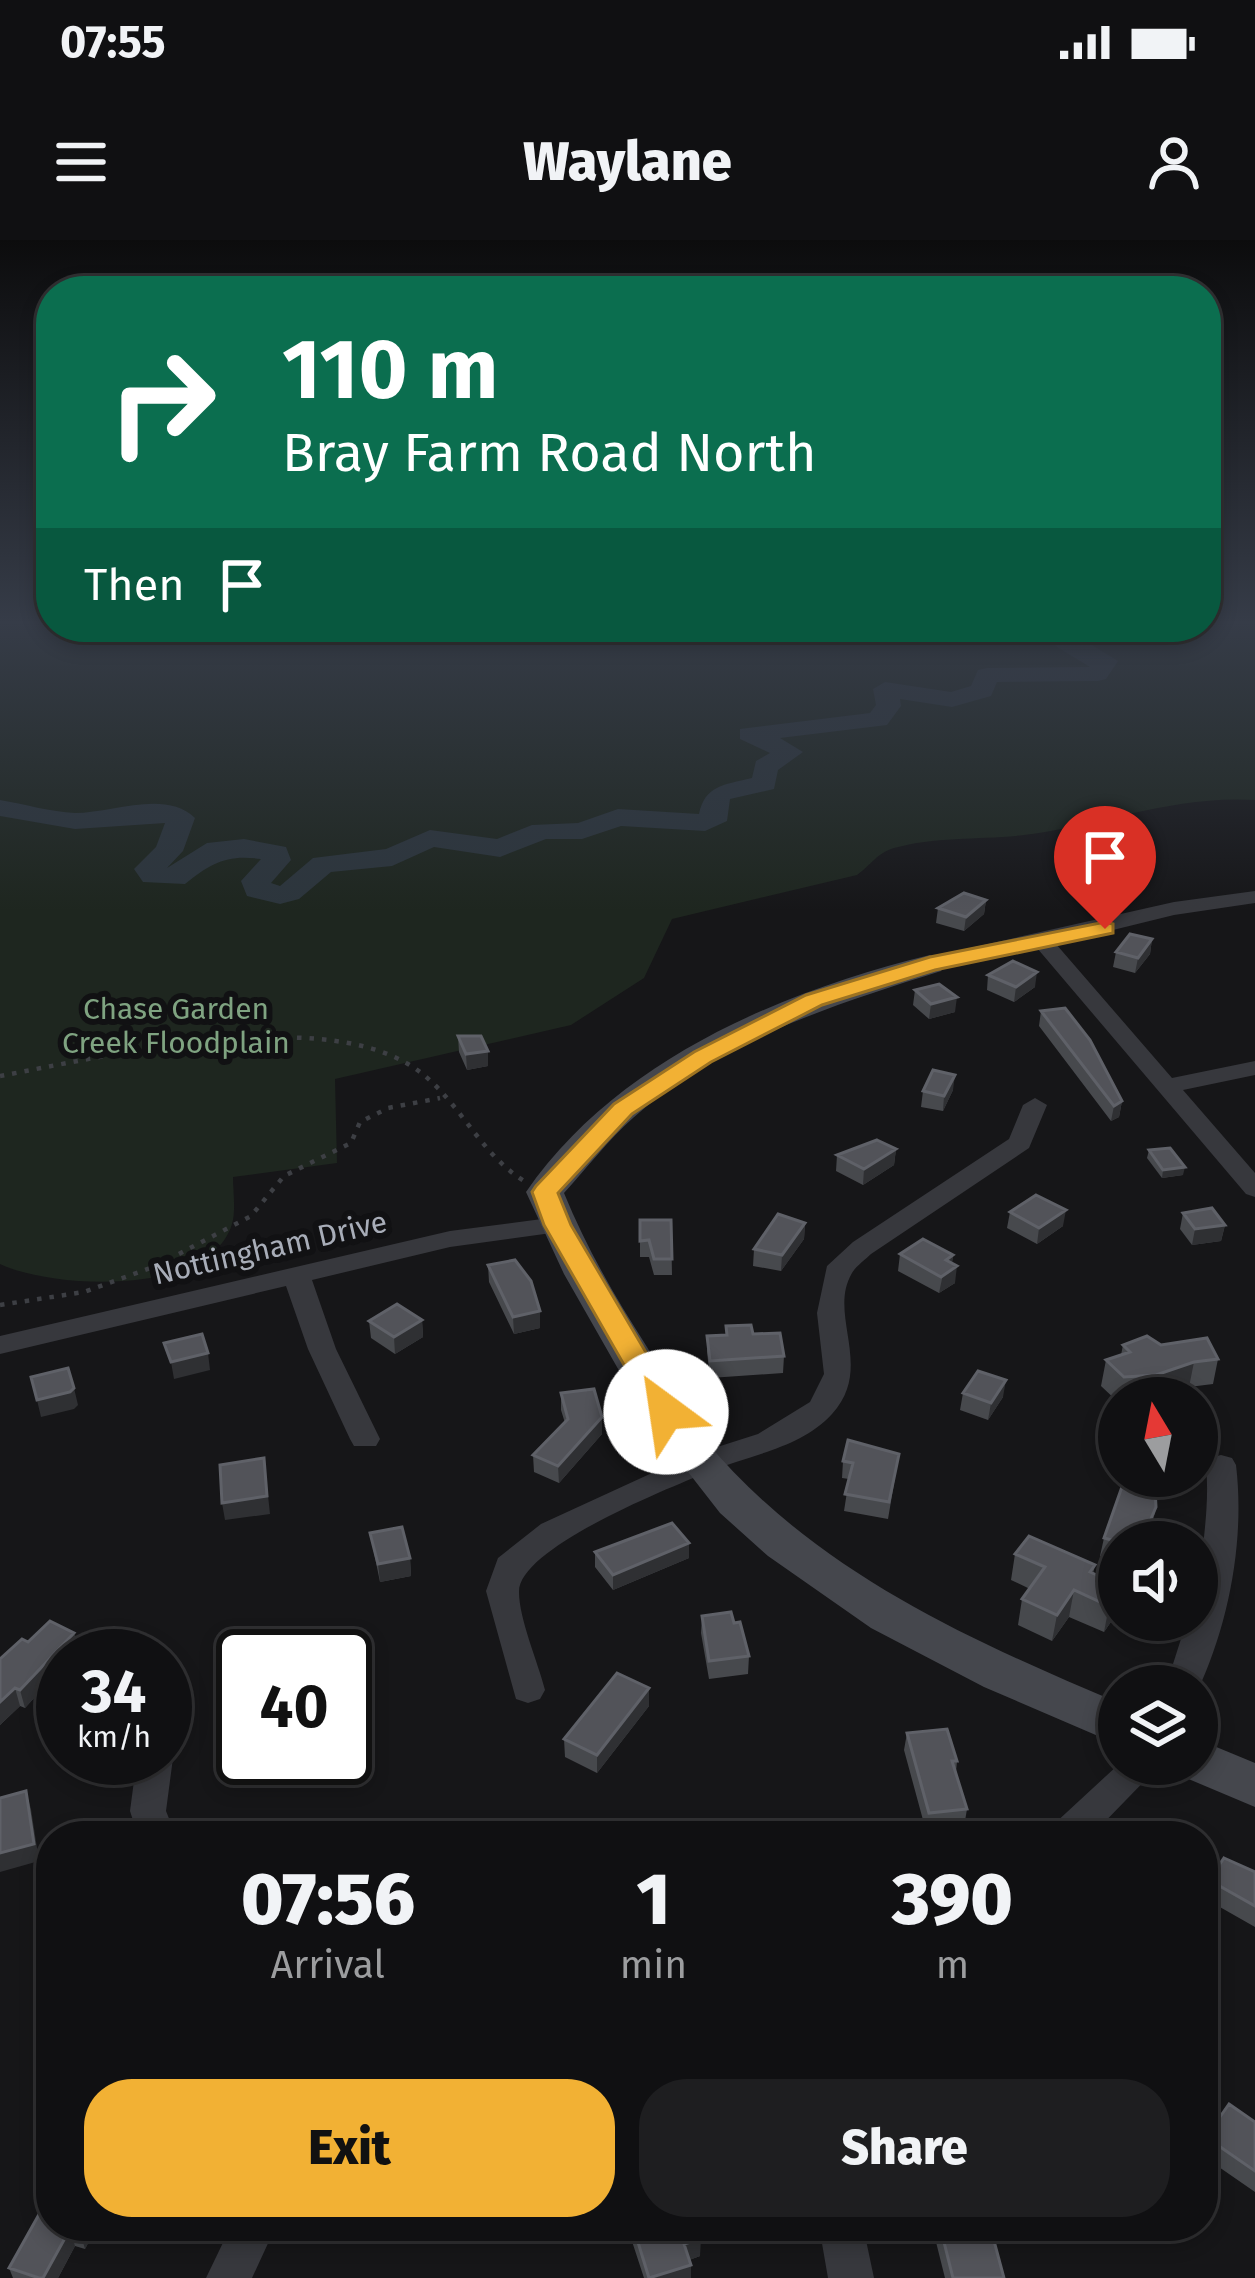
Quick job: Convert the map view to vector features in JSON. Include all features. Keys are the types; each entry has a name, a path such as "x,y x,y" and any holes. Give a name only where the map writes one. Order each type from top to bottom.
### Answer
{"street":[{"path":"1098,1715 887,1618 818,1574 736,1504 700,1463 551,1209 623,1109 703,1057 814,1000 930,964 1044,943 1174,910 1255,897"},
{"path":"1044,943 1171,1085 1255,1189"},
{"path":"1171,1085 1255,1068"},
{"path":"528,1690 502,1591 508,1565 552,1532 700,1463 769,1441 821,1408 839,1374 831,1312 837,1273 862,1248 1020,1143 1035,1105"},
{"name":"Nottingham Drive","path":"0,1346 450,1239 551,1209"},
{"path":"297,1277 322,1348 365,1439"},
{"path":"1191,1665 1212,1596 1226,1493 1221,1465"},
{"path":"1218,1769 1255,1786"},
{"path":"151,1785 152,1821"},
{"path":"1082,1821 1121,1785"},
{"path":"229,2278 247,2241"},
{"path":"844,2241 851,2278"}],"path":[{"path":"0,1076 177,1046 294,1040 398,1057 420,1071 484,1152 551,1209"},
{"path":"0,1305 84,1292 199,1246 251,1216 284,1176 351,1143 360,1122 388,1108 440,1098"}],"green space":[{"name":"Chase Garden Creek Floodplain","path":"0,720 1255,720 1255,800 1196,802 1024,835 894,848 857,875 672,919 644,978 571,1025 335,1079 337,1163 233,1177 232,1224 218,1248 194,1265 128,1281 91,1282 56,1279 0,1264"}],"building":[{"path":"1114,832 1136,837 1111,859 1090,853"},
{"path":"964,893 986,900 966,917 938,908"},
{"path":"1130,934 1152,939 1138,958 1116,952"},
{"path":"1013,961 1037,972 1016,987 988,975"},
{"path":"939,984 957,997 931,1004 915,990"},
{"path":"1065,1008 1090,1040 1122,1101 1114,1106 1041,1011"},
{"path":"458,1036 481,1036 488,1051 466,1054"},
{"path":"933,1070 955,1075 944,1096 923,1091"},
{"path":"877,1140 896,1149 864,1169 837,1155"},
{"path":"1170,1148 1185,1167 1163,1170 1149,1150"},
{"path":"1036,1195 1066,1210 1039,1228 1010,1212"},
{"path":"1212,1208 1225,1225 1195,1229 1183,1213"},
{"path":"778,1214 805,1223 782,1255 754,1249"},
{"path":"640,1220 671,1220 672,1259 654,1259 649,1240 640,1241"},
{"path":"923,1239 953,1255 946,1260 957,1266 941,1277 900,1254"},
{"path":"515,1260 531,1281 540,1311 513,1317 488,1265"},
{"path":"397,1304 422,1320 394,1337 369,1321"},
{"path":"751,1325 753,1334 780,1333 784,1356 710,1361 707,1336 727,1335 726,1326"},
{"path":"202,1334 208,1353 171,1362 164,1343"},
{"path":"1147,1336 1161,1345 1207,1338 1218,1359 1156,1375 1124,1377 1106,1360 1130,1352 1123,1345"},
{"path":"68,1368 74,1388 37,1400 31,1377"},
{"path":"978,1371 1006,1380 991,1403 963,1393"},
{"path":"594,1389 602,1417 558,1466 533,1455 568,1419 561,1393"},
{"path":"848,1440 899,1454 889,1502 845,1494 853,1463 843,1461"},
{"path":"264,1458 267,1496 222,1503 220,1465"},
{"path":"1118,1497 1155,1497 1150,1521 1110,1521"},
{"path":"672,1523 689,1543 613,1575 595,1552"},
{"path":"402,1527 410,1558 378,1564 370,1533"},
{"path":"1029,1536 1095,1565 1090,1572 1098,1576 1098,1601 1074,1590 1057,1615 1022,1599 1045,1567 1015,1554"},
{"path":"731,1612 734,1623 740,1622 749,1656 709,1661 702,1616"},
{"path":"50,1621 66,1629 42,1629"},
{"path":"36,1634 36,1673 0,1702 0,1659 22,1639 28,1642"},
{"path":"617,1673 649,1688 597,1755 564,1739"},
{"path":"947,1729 967,1809 929,1813 907,1733"},
{"path":"26,1791 34,1844 0,1853 0,1798"},
{"path":"1224,1858 1255,1872 1255,1906 1218,1885 1218,1867"},
{"path":"1229,2104 1255,2122 1255,2171 1218,2145 1218,2120"},
{"path":"36,2220 36,2241 63,2241 43,2278 9,2268"},
{"path":"638,2241 694,2241 684,2244 691,2265 649,2278"},
{"path":"944,2241 994,2241 1004,2278 953,2278"}],"waterway":[{"path":"0,808 75,821 149,812 181,818 169,851 149,869 153,876 175,878 207,852 244,848 276,853 277,860 256,881 257,890 280,895 296,890 323,864 392,857 430,838 500,848 542,831 582,831 618,817 705,823 717,815 714,801 721,793 765,783 765,767 790,752 749,734 877,720"}],"route":[{"path":"666,1412 557,1225 545,1192 623,1109 703,1057 814,1000 930,964 1105,929"}]}
